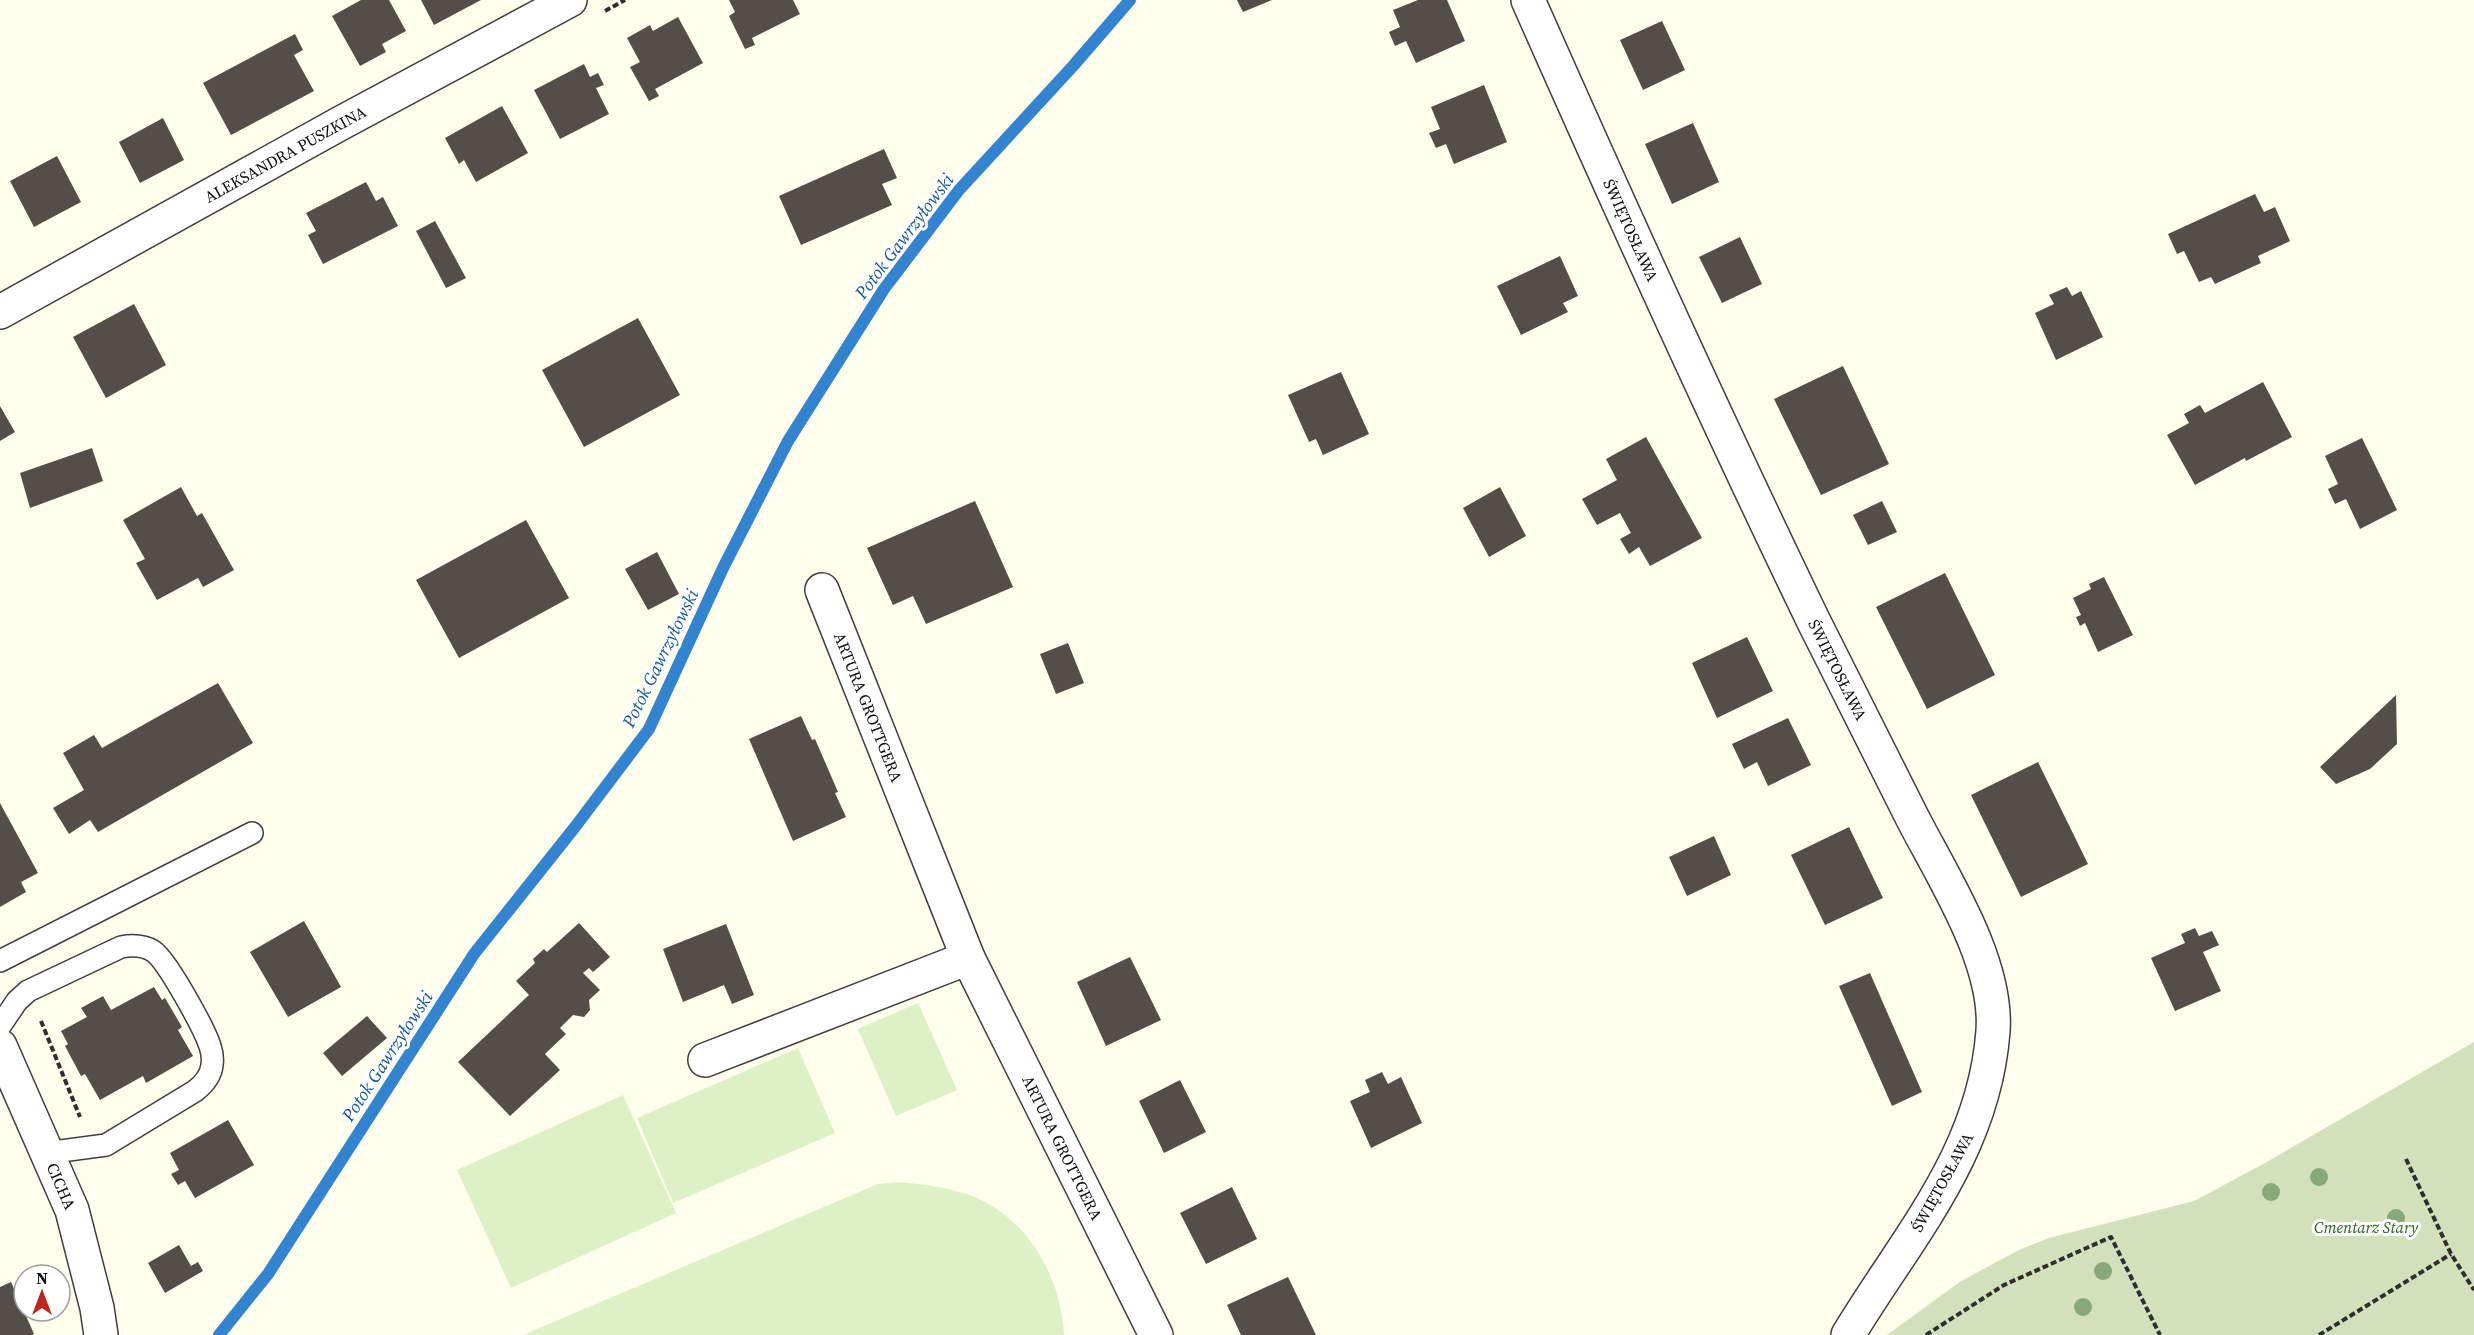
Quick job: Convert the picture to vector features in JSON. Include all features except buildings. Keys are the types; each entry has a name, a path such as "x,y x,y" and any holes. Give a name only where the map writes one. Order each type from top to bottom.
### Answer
{"street":[{"name":"ALEKSANDRA PUSZKINA","path":"0,312 350,118 570,0"},
{"name":"ŚWIĘTOSŁAWA","path":"1528,0 1636,243 1813,620 1956,903 1987,973 1992,997 1994,1029 1982,1092 1972,1128 1938,1196 1848,1335"},
{"name":"ARTURA GROTTGERA","path":"822,590 968,958 1156,1335"},
{"path":"705,1060 968,958"},
{"name":"CICHA","path":"0,1046 72,1210 97,1308 101,1335"}],"lane":[{"path":"0,961 252,833"},
{"path":"0,1026 16,1001 28,991 121,947 131,945 152,951 167,965 210,1045 213,1065 204,1084 195,1091 106,1145 46,1153"}],"path":[{"path":"2406,1159 2451,1254 2474,1290"},
{"path":"1926,1335 2004,1285 2111,1237 2160,1335"},
{"path":"2319,1335 2451,1254"}],"green space":[{"path":"918,1003 957,1090 896,1116 858,1029"},
{"name":"Cmentarz Stary","path":"2474,1042 2474,1335 1887,1335 1961,1281 2019,1250 2049,1238 2194,1201 2265,1163"},
{"path":"798,1048 835,1133 673,1203 637,1118"},
{"path":"623,1095 676,1213 511,1288 457,1170"},
{"path":"899,1182 935,1186 959,1192 982,1200 1008,1217 1034,1246 1044,1262 1058,1297 1064,1335 523,1335 878,1184"}],"waterway":[{"name":"Potok Gawrzyłowski","path":"219,1335 268,1274 474,954 649,729 723,568 788,441 884,289 959,190 1130,0"}]}
